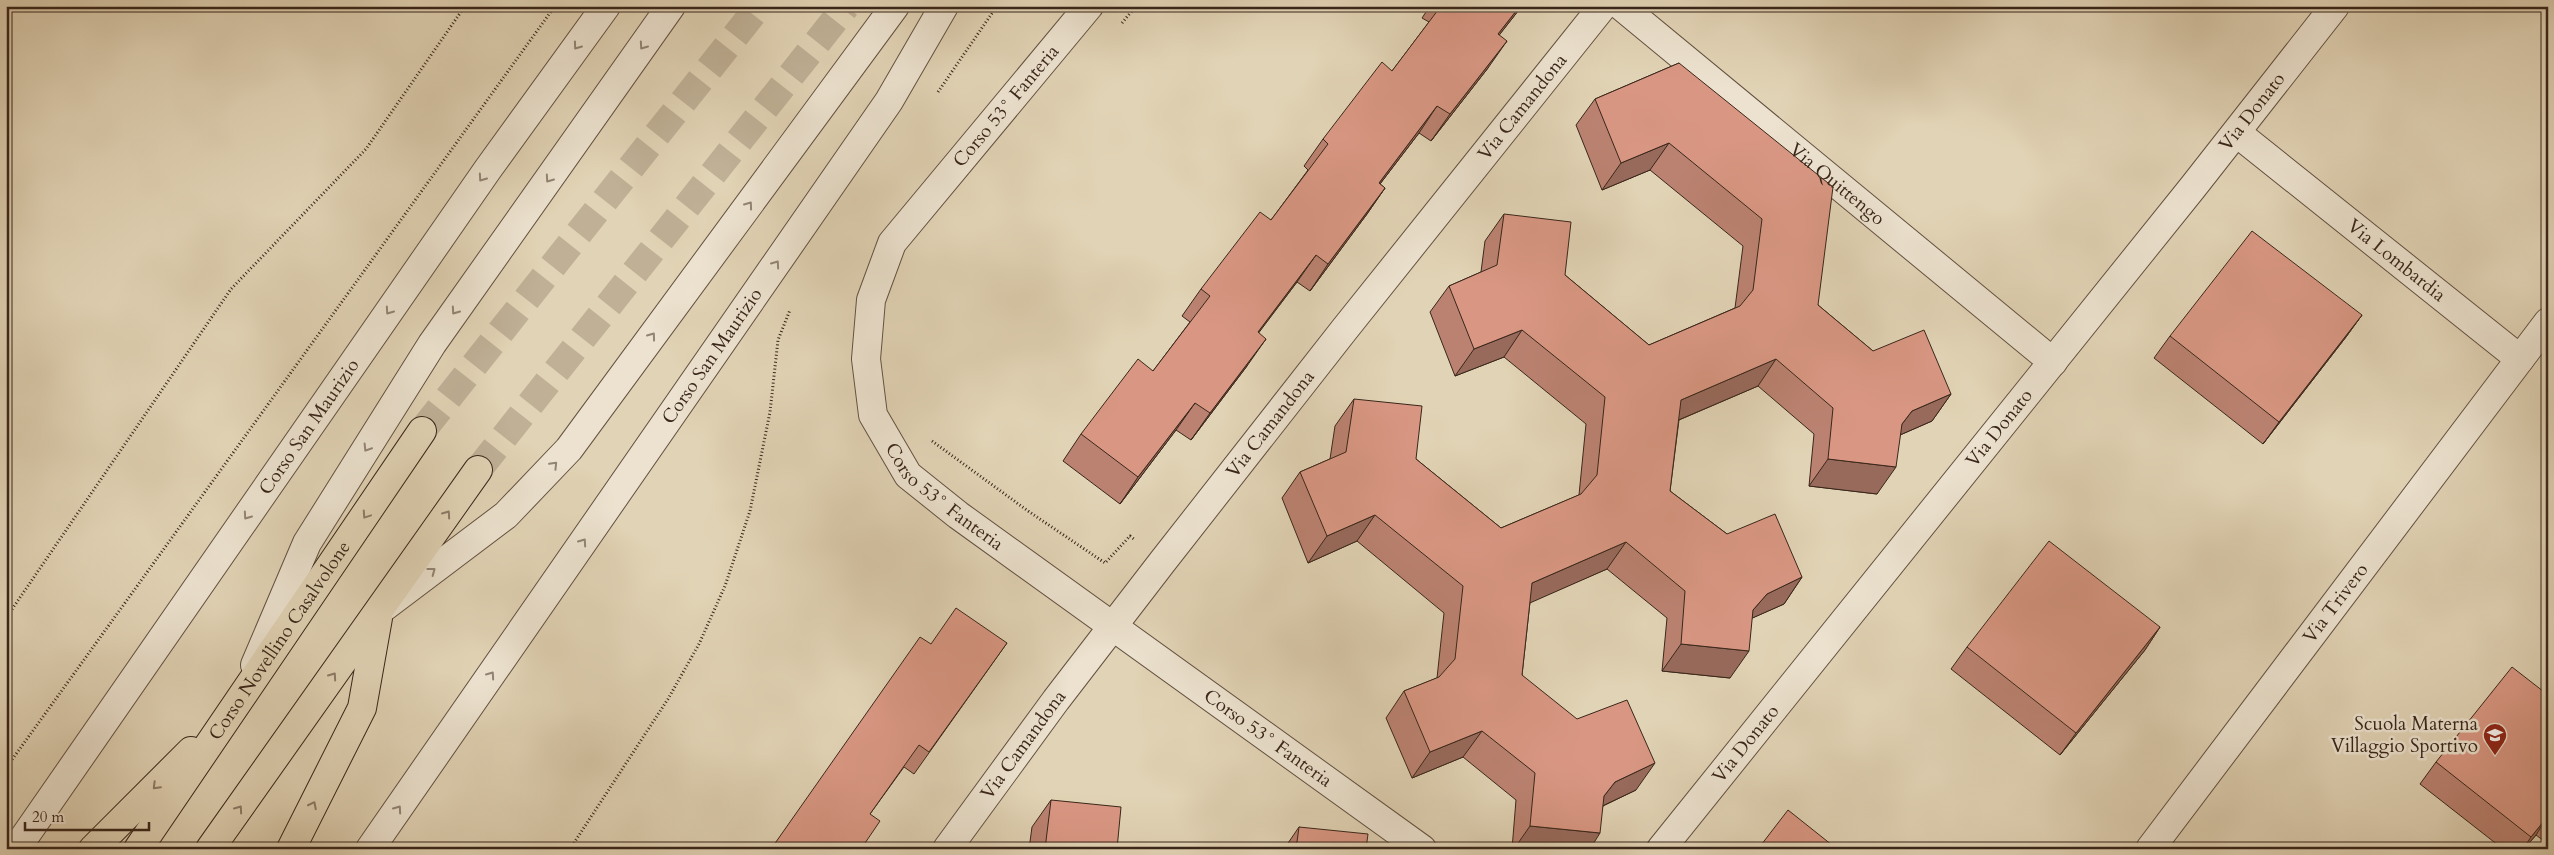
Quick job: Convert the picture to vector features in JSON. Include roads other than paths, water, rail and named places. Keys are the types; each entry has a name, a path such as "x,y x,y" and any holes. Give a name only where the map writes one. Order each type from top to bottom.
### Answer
{"highway":[{"name":"Corso Novellino Casalvolone","path":"138,849 240,702 422,431"},
{"path":"210,849 478,470"},
{"path":"291,849 362,708 379,611"},
{"path":"93,849 240,702"}],"street":[{"name":"Corso San Maurizio","path":"16,849 488,170 606,6"},
{"path":"240,702 307,543 432,344 671,6"},
{"path":"379,611 506,515 569,449 895,6"},
{"name":"Corso San Maurizio","path":"370,849 889,101 944,6"},
{"name":"Corso 53° Fanteria","path":"1089,6 892,243 871,300 866,360 873,414 908,475 958,515 1422,849"},
{"name":"Via Camandona","path":"947,849 1112,626 1344,330 1603,6"},
{"name":"Via Quittengo","path":"1621,6 2052,362"},
{"name":"Via Donato","path":"1661,849 2335,6"},
{"name":"Via Lombardia","path":"2236,132 2520,360"},
{"path":"2520,360 2548,322"},
{"name":"Via Trivero","path":"2150,849 2520,360"}],"tunnel":[{"path":"422,431 759,6"},
{"path":"478,470 846,6"}],"place":[{"name":"Scuola Materna Villaggio Sportivo","path":"2495,756"}]}
